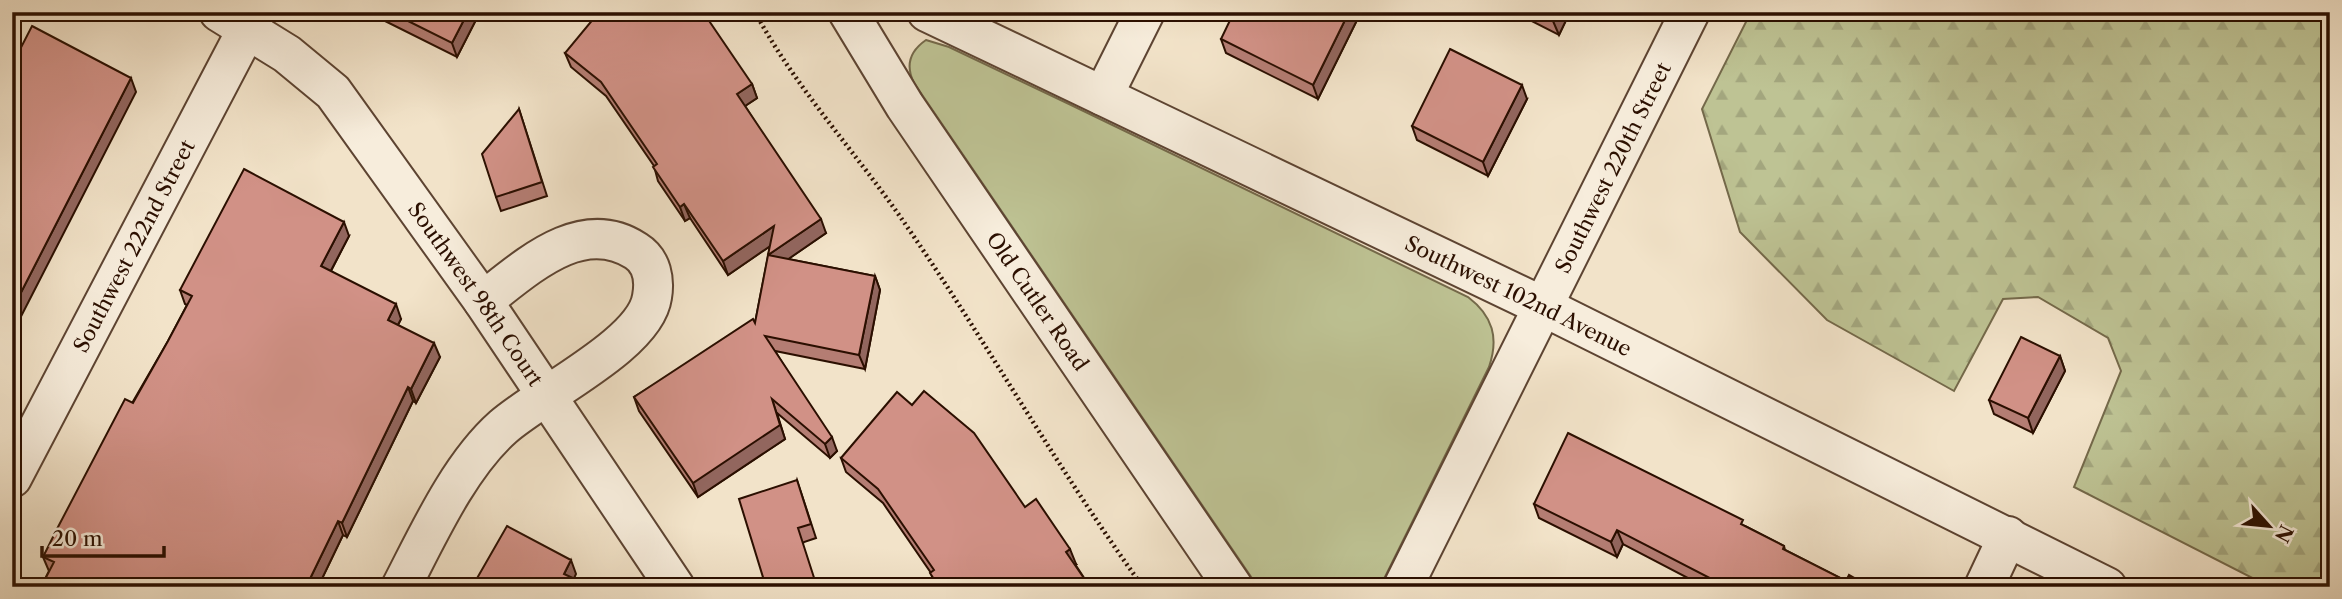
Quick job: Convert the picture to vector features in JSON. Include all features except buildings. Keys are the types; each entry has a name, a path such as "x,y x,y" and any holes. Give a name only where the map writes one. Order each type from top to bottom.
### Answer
{"street":[{"name":"Old Cutler Road","path":"848,12 905,106 1233,587"},
{"name":"Southwest 102nd Avenue","path":"928,12 1542,306 2107,587"},
{"path":"1103,96 1145,12"},
{"name":"Southwest 220th Street","path":"1403,587 1690,12"},
{"name":"Southwest 98th Court","path":"241,17 333,92 483,301 675,587"},
{"name":"Southwest 222nd Street","path":"12,478 241,17"},
{"path":"401,587 434,523 481,452 502,428 622,344 648,311 654,285 649,263 639,252 600,236 576,240 548,254 483,301"},
{"path":"1984,587 2008,536"}],"path":[{"path":"755,12 802,86 899,215 1105,535 1143,587"}],"green space":[{"path":"1751,12 2330,12 2330,587 2270,587 2074,487 2121,371 2108,338 2038,297 2003,299 1954,391 1827,320 1740,232 1702,109"},
{"path":"926,40 949,47 1468,297 1483,312 1492,328 1493,337 1489,367 1380,587 1258,587 914,83 910,70 911,59 916,49"}]}
